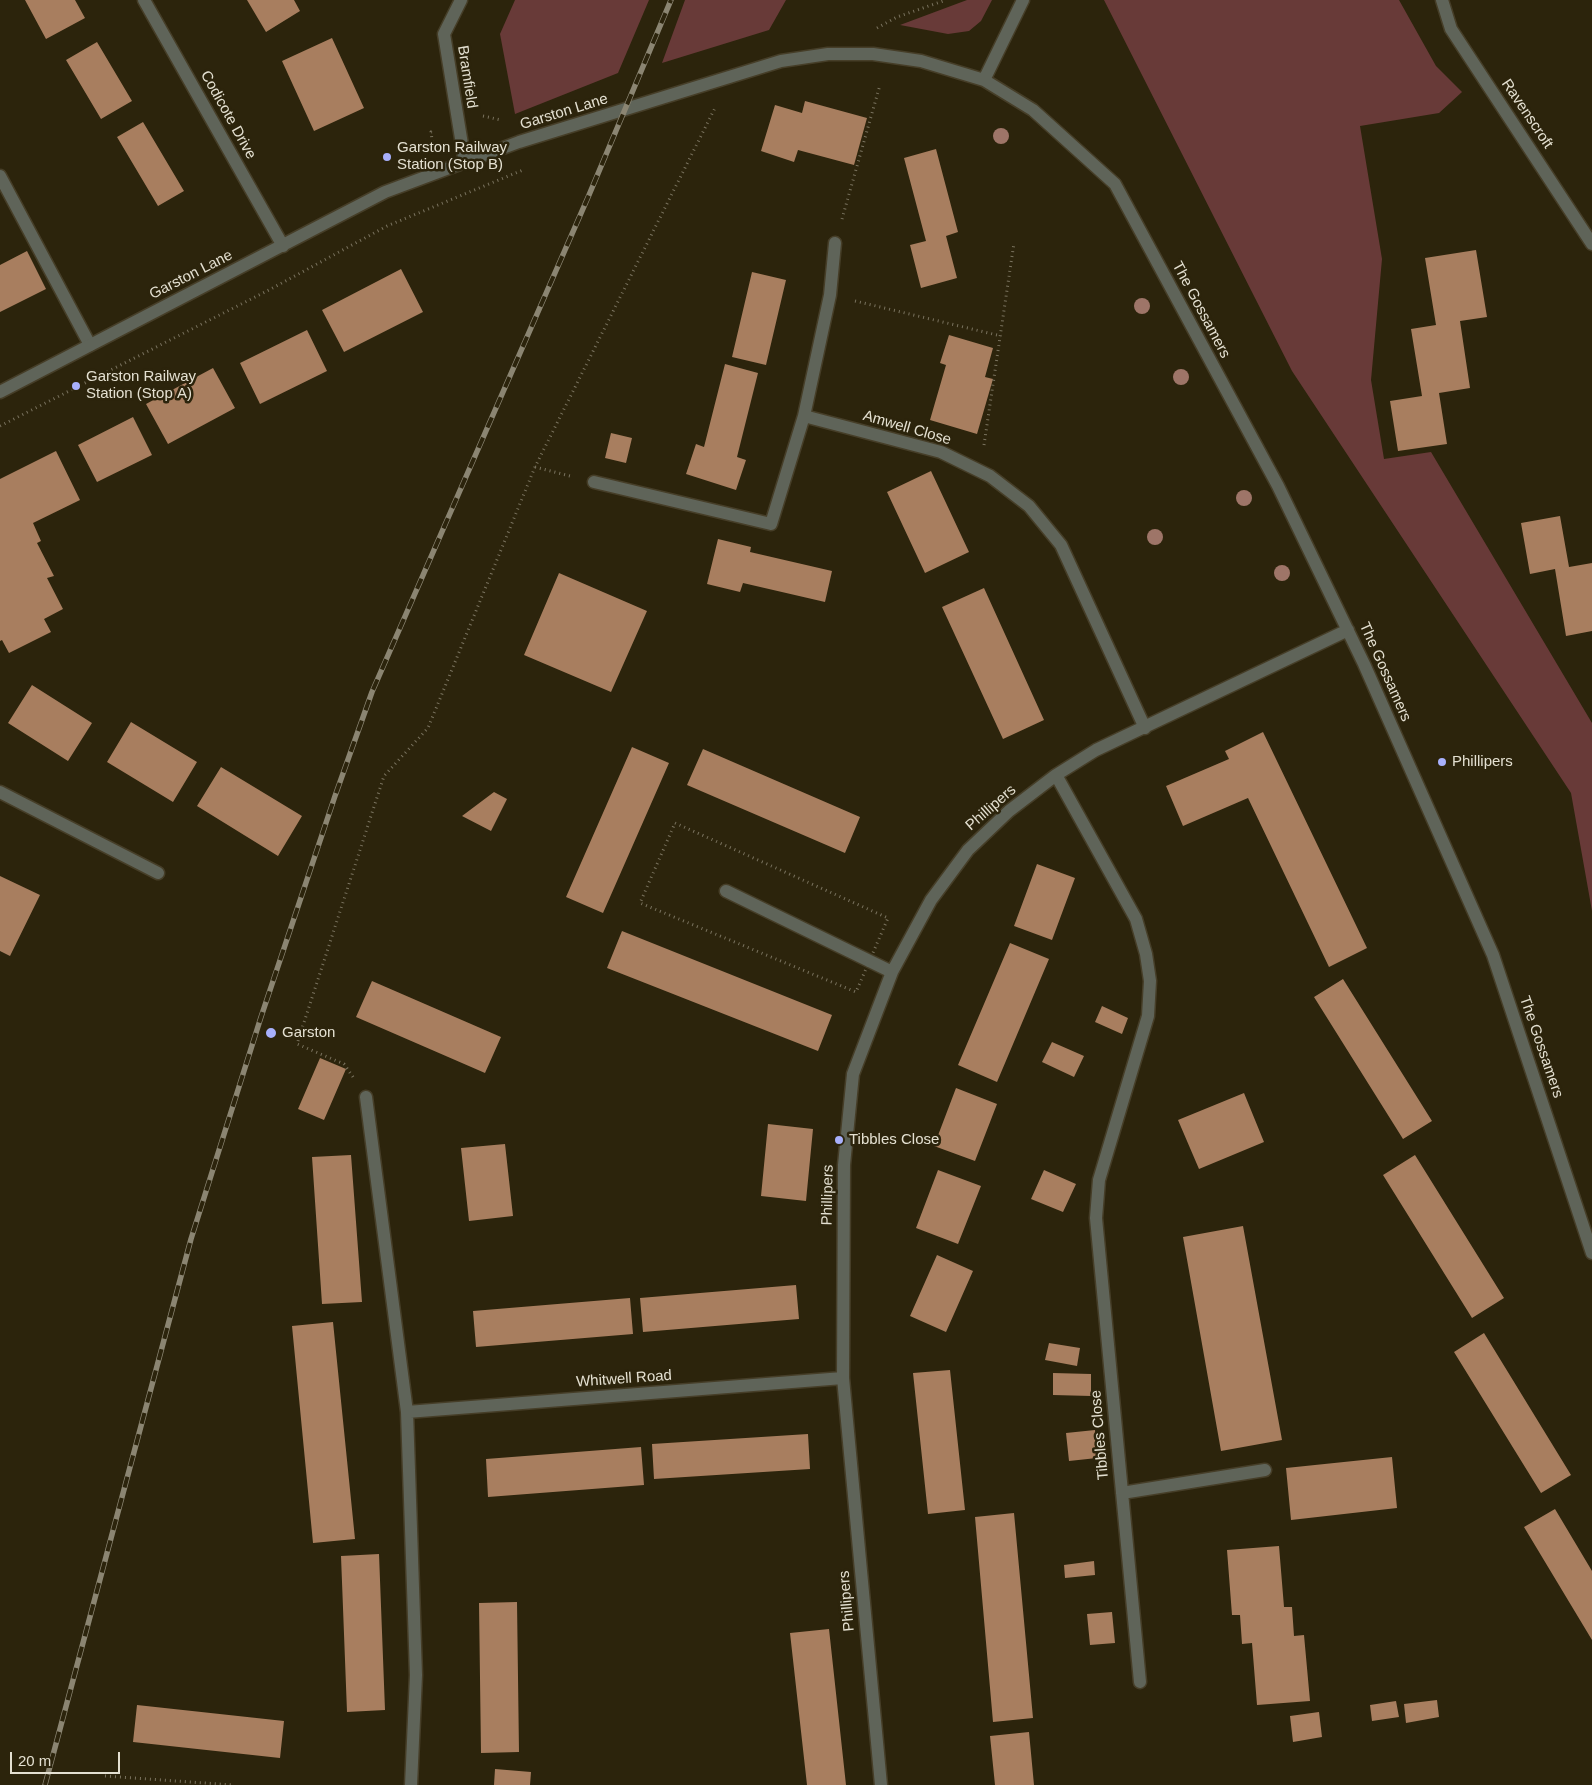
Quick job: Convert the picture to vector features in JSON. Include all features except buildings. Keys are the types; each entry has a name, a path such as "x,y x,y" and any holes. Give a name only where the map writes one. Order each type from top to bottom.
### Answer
{"street":[{"name":"Codicote Drive","path":"144,0 282,246"},
{"name":"Bramfield","path":"461,0 444,34 465,163"},
{"path":"984,80 1023,0"},
{"name":"Ravenscroft","path":"1442,0 1451,29 1592,244"},
{"name":"Garston Lane","path":"0,392 385,192 519,142 780,61 828,54 873,54 921,61 984,80 1033,110 1072,143"},
{"name":"The Gossamers","path":"1072,143 1115,184 1278,486 1348,630 1493,955 1592,1253"},
{"path":"0,176 90,345"},
{"path":"594,482 771,524 804,416 830,295 835,244"},
{"name":"Amwell Close","path":"804,416 942,452 981,471 1029,506 1061,544 1145,728"},
{"name":"Phillipers","path":"881,1785 842,1378 844,1165 853,1074 892,972 931,900 968,850 1009,812 1056,775 1096,750 1348,630"},
{"name":"Tibbles Close","path":"1056,775 1136,919 1146,954 1150,982 1148,1016 1099,1180 1096,1218 1140,1682"},
{"path":"0,792 158,872"},
{"path":"726,891 892,972"},
{"path":"366,1097 407,1412 416,1674 411,1785"},
{"name":"Whitwell Road","path":"407,1412 842,1378"},
{"name":"Tibbles Close","path":"1122,1493 1265,1470"}],"path":[{"path":"835,244 880,85"},
{"path":"366,1097 344,1064 297,1044 384,776 428,728 535,467 716,106"},
{"path":"484,116 506,121"},
{"path":"0,426 269,290 387,226 528,168"},
{"path":"981,471 1014,243"},
{"path":"830,295 1000,336"},
{"path":"535,467 594,482"},
{"path":"105,1776 233,1785"}],"shaded area":[{"path":"515,0 649,0 618,73 515,114 500,34"},
{"path":"685,0 786,0 769,30 662,63"},
{"path":"967,0 992,0 981,21 969,31 948,34 900,25"},
{"path":"1104,0 1399,0 1436,66 1462,92 1439,113 1360,126 1382,259 1371,380 1384,459 1431,452 1592,723 1592,911 1571,793 1292,371"}],"railway":[{"path":"45,1785 191,1239 261,1017 335,796 372,692 589,195 671,0"}],"place":[{"name":"Garston Railway Station (Stop B)","path":"387,157"},
{"name":"Garston Railway Station (Stop A)","path":"76,386"},
{"name":"Phillipers","path":"1442,762"},
{"name":"Garston","path":"271,1033"},
{"name":"Tibbles Close","path":"839,1140"}]}
